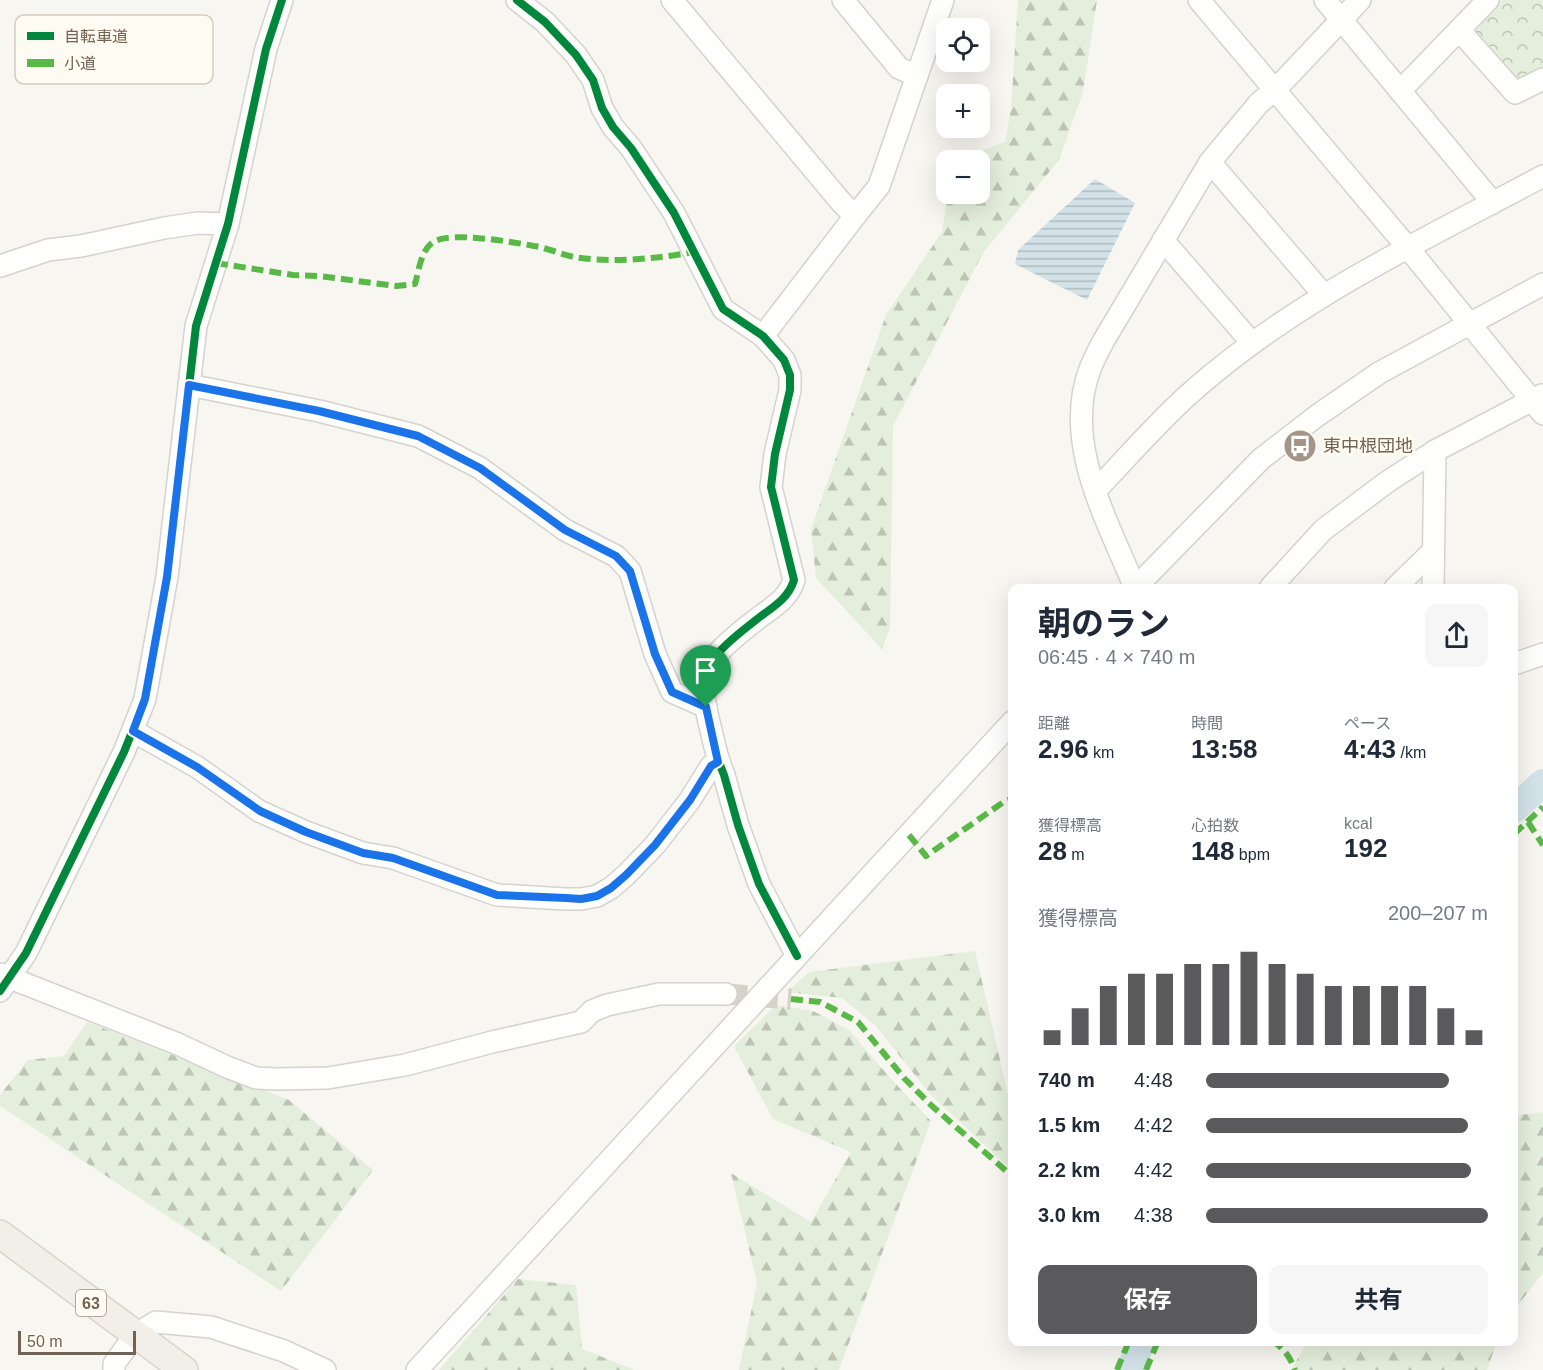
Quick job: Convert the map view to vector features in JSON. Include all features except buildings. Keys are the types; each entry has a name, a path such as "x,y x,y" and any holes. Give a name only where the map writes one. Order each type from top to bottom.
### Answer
{"main road":[{"name":"63","path":"0,1234 183,1370"}],"street":[{"path":"282,0 266,49 228,224 196,326 167,577 145,699 133,731 26,953 3,981 178,1044 226,1067 256,1078 277,1079 328,1078 405,1065 581,1022 592,1011 607,1005 659,994 726,994"},
{"path":"517,0 545,22 576,55 593,80 602,108 613,127 631,148 674,213 723,309 763,336 784,360 790,375 790,390 775,454 771,487 794,580 791,590 781,601 723,647 712,661 703,684 718,762 759,884 797,956"},
{"path":"672,0 855,216"},
{"path":"843,0 899,68 917,76"},
{"path":"763,336 879,186 943,0"},
{"path":"1199,0 1408,248 1468,324 1539,403 1435,452 1387,482 1323,530 1274,584"},
{"path":"1325,0 1493,203"},
{"path":"1133,584 1095,491 1084,453 1081,426 1089,370 1104,340 1210,162 1259,103 1275,90 1360,0"},
{"path":"1400,91 1488,0"},
{"path":"1460,30 1515,93 1543,79"},
{"path":"1210,162 1323,294"},
{"path":"1095,491 1187,396 1252,343 1323,294 1543,177"},
{"path":"0,266 48,250 81,246 164,228 198,223 228,224"},
{"path":"1163,240 1252,343"},
{"path":"1139,584 1261,459 1292,435 1379,373 1543,284"},
{"path":"189,385 319,411 418,436 480,468 565,530 616,556 630,571 655,654 672,692 706,707"},
{"path":"1433,584 1435,452"},
{"path":"1399,584 1432,552"},
{"path":"1518,663 1543,654"},
{"path":"417,1370 1008,726"},
{"path":"133,731 197,767 260,811 306,832 363,853 393,858 497,895 581,899 597,896 611,888 655,845 690,800 711,766 718,762"},
{"path":"114,1370 114,1364 135,1335 156,1322 211,1327 284,1351 325,1370"}],"green space":[{"path":"1018,0 1097,0 1083,92 1059,160 983,253 893,426 890,628 882,649 816,578 811,529 886,315 942,232 946,204 990,204 990,150 984,150 1005,142 1011,109"},
{"path":"1501,0 1543,0 1543,68 1519,80 1474,29"},
{"path":"975,951 1008,1095 1008,1167 930,1094 876,1026 842,998 787,992 809,972"},
{"path":"776,1005 813,1011 849,1030 931,1121 839,1370 739,1370 757,1283 731,1173 811,1222 851,1152 773,1119 734,1046"},
{"path":"87,1022 289,1100 373,1170 281,1291 0,1106 0,1095 28,1060 64,1056"},
{"path":"1543,1112 1543,1273 1518,1305 1518,1115"},
{"path":"518,1279 576,1285 582,1349 635,1370 439,1370"},
{"path":"1305,1346 1495,1346 1487,1370 1291,1370"}],"shaded area":[{"path":"1095,179 1135,203 1087,300 1015,264 1018,250"}],"waterway":[{"path":"1518,805 1543,783"},
{"path":"1130,1370 1140,1346"}],"tunnel":[{"path":"726,994 791,999"}],"marked path":[{"path":"216,263 293,275 396,286 415,284 421,261 429,246 433,242 453,237 511,242 574,257 603,260 664,257 693,252"},
{"path":"909,835 926,856 1008,800"},
{"path":"1518,830 1543,807"},
{"path":"1528,822 1543,845"},
{"path":"791,999 820,1002 858,1022 904,1078 932,1106 1008,1172"},
{"path":"1117,1370 1127,1346"},
{"path":"1146,1370 1156,1346"},
{"path":"1279,1346 1286,1353 1295,1370"}],"cycle path":[{"path":"0,991 26,953 124,752 145,699 167,577 196,326 228,224 266,49 282,0"},
{"path":"517,0 545,22 576,55 593,80 602,108 613,127 631,148 674,213 723,309 763,336 784,360 790,375 790,390 775,454 771,487 794,580 781,601 734,637 717,655 705,675 703,685 705,706 714,745 738,825 759,884 797,956"}],"place":[{"name":"東中根団地","path":"1300,446"}],"route":[{"path":"189,385 319,411 418,436 480,468 565,530 616,556 630,571 655,654 672,692 706,707 718,762 711,766 690,800 655,845 626,875 597,896 581,899 497,895 393,858 363,853 306,832 260,811 197,767 133,731 145,699 167,577 189,385"}]}
